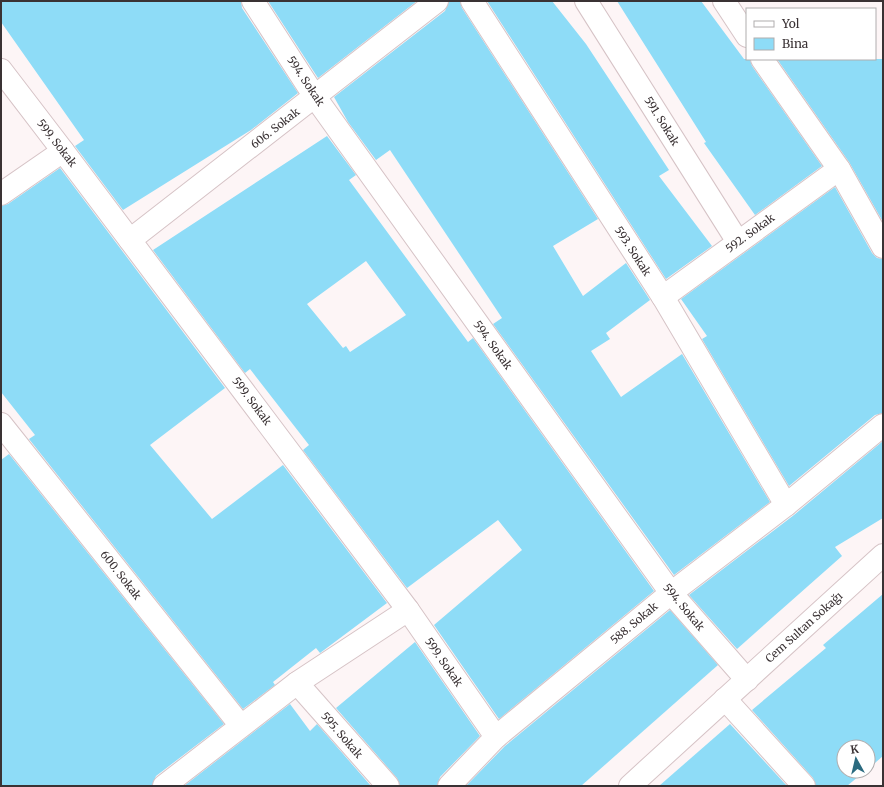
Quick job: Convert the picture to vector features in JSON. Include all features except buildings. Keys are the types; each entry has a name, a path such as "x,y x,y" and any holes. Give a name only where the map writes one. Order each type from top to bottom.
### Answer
{"street":[{"name":"594. Sokak","path":"253,1 316,96 671,593 747,680"},
{"name":"606. Sokak","path":"130,240 437,1"},
{"name":"593. Sokak","path":"472,1 663,297 786,505"},
{"name":"591. Sokak","path":"586,1 738,242"},
{"path":"724,1 746,34"},
{"path":"763,60 838,169 883,247"},
{"name":"599. Sokak","path":"1,70 408,610 496,737"},
{"path":"1,194 63,151"},
{"name":"592. Sokak","path":"663,297 838,169"},
{"name":"600. Sokak","path":"1,424 241,726"},
{"name":"588. Sokak","path":"449,786 496,737 671,593 786,505 883,425"},
{"name":"Cem Sultan Sokağı","path":"630,786 883,555"},
{"path":"164,786 297,683 408,610"},
{"name":"595. Sokak","path":"297,683 388,786"},
{"path":"725,699 804,786"}]}
